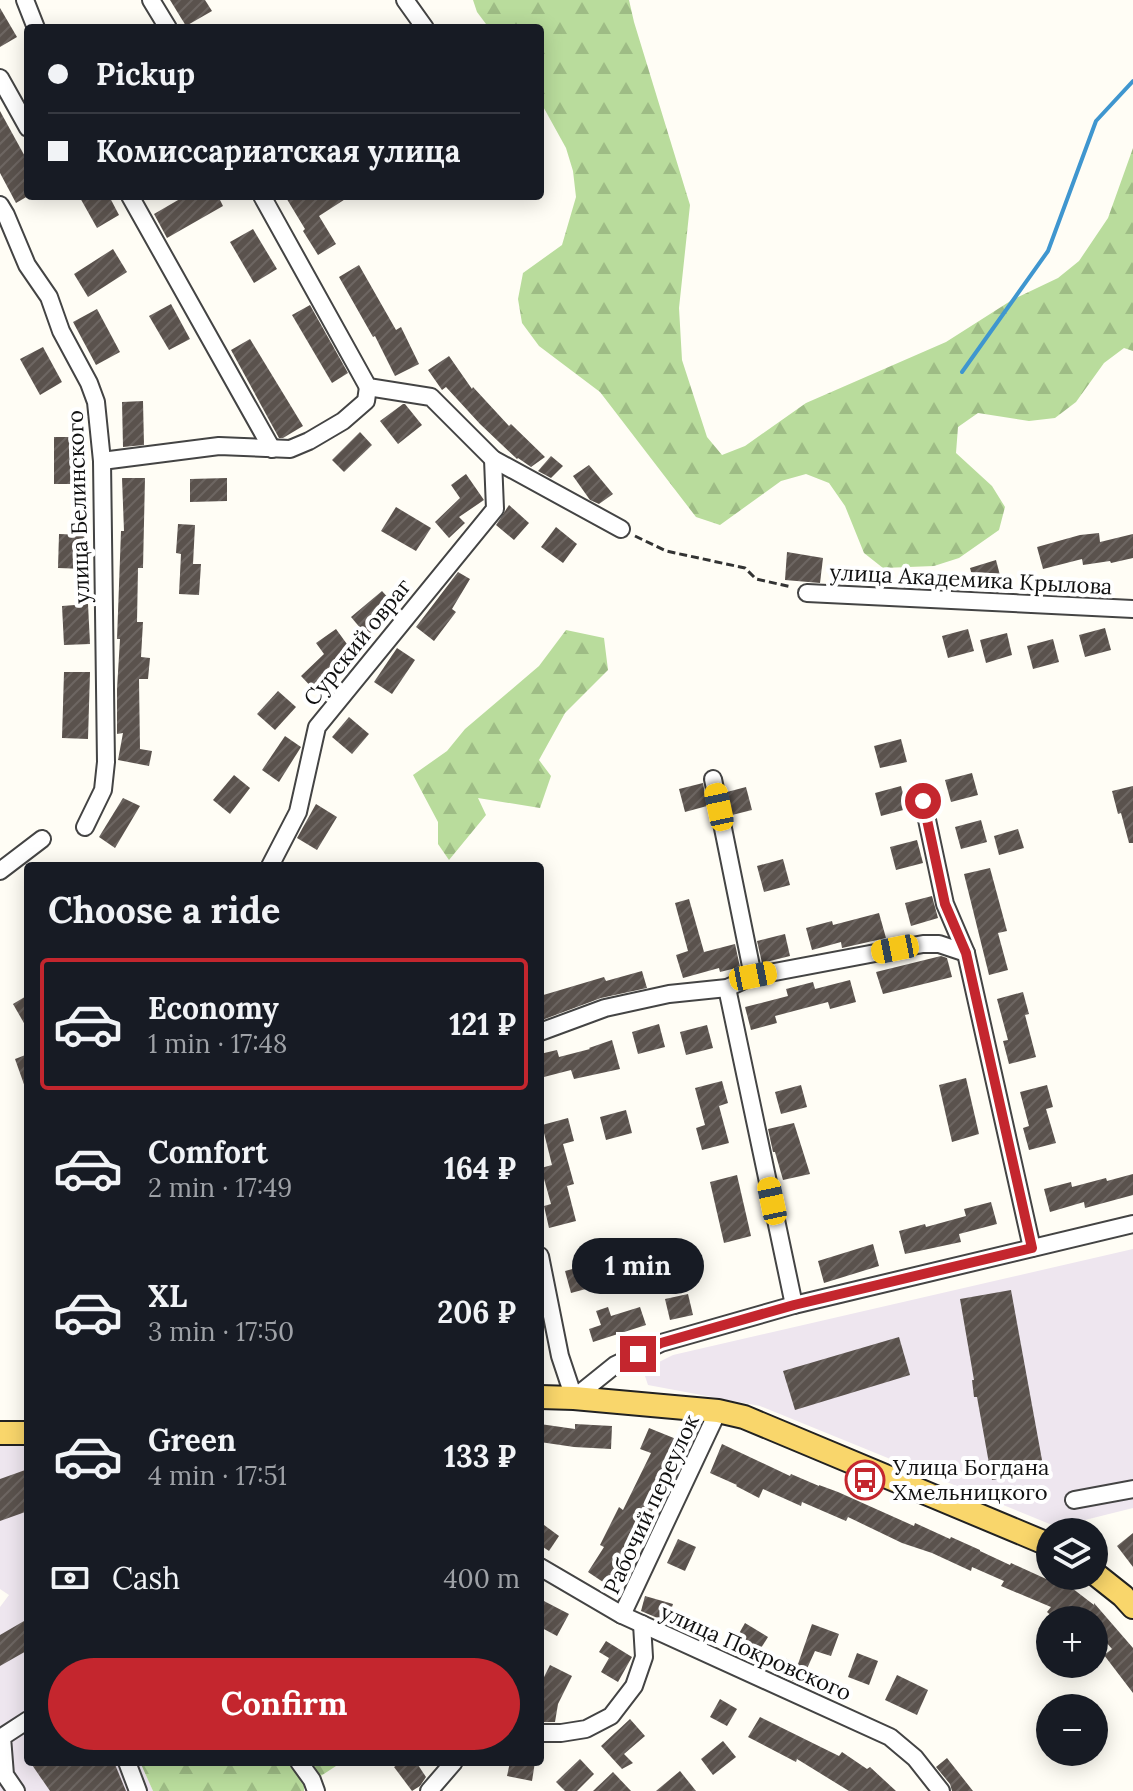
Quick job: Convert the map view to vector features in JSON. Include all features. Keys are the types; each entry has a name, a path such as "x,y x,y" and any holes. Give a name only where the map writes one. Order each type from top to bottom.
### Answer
{"main road":[{"path":"544,1397 718,1411 766,1425 1036,1539"},
{"path":"0,1433 24,1433"},
{"path":"1108,1584 1133,1607"}],"street":[{"path":"25,0 34,24"},
{"path":"151,0 166,24"},
{"path":"405,0 422,24"},
{"path":"0,78 24,120"},
{"path":"12,98 24,90"},
{"path":"132,200 272,449"},
{"path":"102,461 219,446 290,449 343,421 366,401 368,387 264,200"},
{"name":"улица Белинского","path":"0,205 27,265 49,297 61,331 96,402 102,461 106,762 103,790 85,827"},
{"path":"368,387 431,397 493,459 621,529"},
{"name":"Сурский овраг","path":"272,862 298,812 317,727 495,509 493,459"},
{"name":"улица Академика Крылова","path":"807,593 1133,609"},
{"path":"713,779 753,976"},
{"path":"923,801 945,904 966,953 1032,1248"},
{"path":"0,871 42,839"},
{"path":"544,1031 605,1008 669,994 727,988 753,976 923,944 939,944 966,953"},
{"path":"727,988 794,1305"},
{"path":"544,1276 560,1356 574,1398 615,1365 661,1343 794,1305 1133,1224"},
{"name":"Рабочий переулок","path":"622,1615 718,1411"},
{"path":"1074,1500 1133,1489"},
{"name":"улица Покровского","path":"544,1569 622,1615 890,1737 915,1758 941,1791"},
{"path":"544,1733 586,1729 611,1716 634,1686 644,1657 642,1624"},
{"path":"16,1791 5,1775 2,1737 24,1723"},
{"path":"129,1766 138,1791"},
{"path":"302,1766 316,1791"},
{"path":"429,1791 451,1766"}],"path":[{"path":"621,529 666,551 745,568 756,579 795,587 807,593"}],"shaded area":[{"path":"1133,1249 1133,1508 1093,1518 1036,1518 760,1406 648,1385 643,1370 673,1355"},
{"path":"24,1442 24,1766 142,1766 153,1791 0,1791 0,1607 9,1595 0,1589 0,1443"}],"green space":[{"path":"473,0 629,0 690,205 679,308 682,360 707,437 722,455 745,446 806,403 946,342 1012,300 1058,278 1079,261 1108,218 1133,148 1133,351 1124,348 1104,363 1076,402 1055,418 1029,421 978,413 958,427 956,453 992,486 1005,507 999,530 959,558 934,566 883,568 864,553 845,506 829,483 806,474 781,481 720,525 696,517 600,392 539,346 522,323 518,299 523,273 562,245 576,197 573,171 566,148 544,108 544,24 486,24"},
{"path":"566,630 604,638 608,670 565,713 539,760 551,776 540,808 478,798 486,815 449,860 438,844 438,822 413,775 447,751 465,729 539,666"},
{"path":"142,1766 336,1766 304,1787 304,1791 153,1791"}],"building":[{"path":"170,0 205,0 212,11 185,24"},
{"path":"0,8 17,37 0,47"},
{"path":"0,111 24,155 24,198 16,203 0,173"},
{"path":"81,200 111,200 119,215 97,228"},
{"path":"178,200 220,200 223,206 167,238 154,214"},
{"path":"287,200 344,200 319,216 336,244 318,255 303,231 305,229"},
{"path":"253,229 277,269 254,283 230,242"},
{"path":"113,249 127,272 88,297 74,274"},
{"path":"359,265 396,330 401,327 419,364 395,376 339,277"},
{"path":"171,304 190,339 169,350 149,316"},
{"path":"310,305 348,373 332,383 292,315"},
{"path":"97,309 120,352 96,365 73,322"},
{"path":"250,339 303,426 283,438 279,438 231,350"},
{"path":"43,347 62,382 40,395 20,359"},
{"path":"449,356 472,389 545,457 531,467 517,459 446,387 442,390 428,370"},
{"path":"143,401 144,445 123,447 122,402"},
{"path":"403,404 422,425 398,444 380,421"},
{"path":"360,432 372,445 344,472 332,460"},
{"path":"54,437 83,437 84,484 54,484"},
{"path":"551,456 563,466 551,478 538,471"},
{"path":"589,465 613,494 599,504 590,500 573,476"},
{"path":"466,474 484,500 459,517 465,523 449,538 435,522 460,498 451,485"},
{"path":"122,478 145,478 143,568 138,568 137,622 143,622 141,657 150,658 148,679 139,679 140,749 152,751 149,766 118,760 123,733 117,734 120,639 117,639 121,531 124,531"},
{"path":"227,478 227,501 190,502 190,479"},
{"path":"509,505 529,523 514,540 496,525"},
{"path":"396,507 431,528 416,551 381,531"},
{"path":"178,524 195,525 193,564 201,564 199,595 179,594 181,554 176,553"},
{"path":"556,527 577,544 563,563 541,547"},
{"path":"1099,533 1100,542 1133,534 1133,558 1083,565 1082,559 1043,569 1037,547"},
{"path":"59,534 85,535 84,569 58,568"},
{"path":"787,552 823,558 820,583 785,580"},
{"path":"996,560 1002,583 976,590 970,568"},
{"path":"458,572 470,579 452,609 456,612 434,641 416,627"},
{"path":"382,591 398,609 367,636 351,617"},
{"path":"88,604 90,644 64,645 62,606"},
{"path":"1105,628 1111,650 1085,657 1079,635"},
{"path":"336,629 352,651 327,669 335,677 317,693 301,676 324,654 316,643"},
{"path":"968,629 974,651 948,658 942,636"},
{"path":"1007,633 1012,655 986,663 980,640"},
{"path":"1053,639 1059,662 1033,669 1027,646"},
{"path":"397,648 415,660 392,694 374,682"},
{"path":"64,672 90,672 88,739 62,738"},
{"path":"278,691 296,707 275,730 257,714"},
{"path":"349,717 369,734 352,754 332,737"},
{"path":"285,736 301,747 279,782 262,770"},
{"path":"901,739 907,762 880,768 874,746"},
{"path":"972,773 978,795 951,802 945,780"},
{"path":"234,775 250,788 230,814 213,800"},
{"path":"703,783 707,806 685,812 679,789"},
{"path":"901,786 907,809 881,816 875,793"},
{"path":"1133,786 1133,843 1129,843 1112,791"},
{"path":"746,787 752,810 732,815 727,792"},
{"path":"123,798 140,806 115,848 99,837"},
{"path":"316,804 337,817 317,850 297,838"},
{"path":"981,820 987,842 961,849 955,827"},
{"path":"1018,829 1024,848 999,855 994,836"},
{"path":"917,840 923,863 896,870 890,847"},
{"path":"783,859 790,885 764,892 757,866"},
{"path":"990,868 1007,931 998,933 1008,970 989,975 964,874"},
{"path":"932,896 938,918 911,926 905,903"},
{"path":"689,899 704,952 735,944 740,967 720,972 719,968 683,978 676,955 688,951 675,903"},
{"path":"879,913 886,938 842,948 841,942 812,950 806,928 832,921 833,925"},
{"path":"785,934 790,956 762,963 757,941"},
{"path":"941,956 947,958 952,977 883,994 876,972"},
{"path":"642,971 647,988 601,998 544,1019 544,995 604,977 606,981"},
{"path":"850,980 856,1002 830,1009 828,1002 775,1016 777,1023 751,1030 745,1007 788,996 786,989 813,982 815,989"},
{"path":"1023,992 1029,1014 1025,1015 1036,1057 1009,1064 1003,1041 1008,1040 997,999"},
{"path":"24,997 24,1023 13,1004"},
{"path":"659,1024 665,1047 638,1054 632,1032"},
{"path":"707,1025 713,1048 686,1055 680,1032"},
{"path":"612,1040 620,1069 574,1079 571,1070 544,1077 544,1053 557,1050 559,1057"},
{"path":"24,1056 24,1084 15,1059"},
{"path":"966,1078 979,1134 952,1142 939,1085"},
{"path":"722,1081 728,1103 719,1106 729,1143 702,1150 696,1128 705,1125 695,1088"},
{"path":"801,1085 807,1107 781,1114 775,1092"},
{"path":"1047,1085 1053,1107 1046,1109 1056,1143 1029,1150 1023,1128 1029,1126 1020,1092"},
{"path":"626,1110 632,1133 606,1140 600,1117"},
{"path":"568,1118 574,1141 563,1144 574,1184 567,1186 576,1221 549,1228 544,1206 551,1204 544,1167 552,1165 544,1124"},
{"path":"794,1123 810,1174 783,1180 768,1129"},
{"path":"1133,1174 1133,1195 1085,1208 1084,1202 1050,1212 1044,1189 1071,1182 1072,1187"},
{"path":"737,1175 751,1236 724,1243 710,1182"},
{"path":"991,1202 997,1224 959,1234 961,1242 905,1254 899,1231 966,1216 964,1209"},
{"path":"873,1244 879,1266 824,1283 818,1261"},
{"path":"591,1264 597,1286 571,1293 565,1271"},
{"path":"1011,1290 1044,1471 992,1480 977,1397 974,1397 974,1380 960,1299"},
{"path":"688,1294 693,1315 670,1320 665,1299"},
{"path":"608,1307 611,1316 640,1307 646,1325 593,1342 589,1329 601,1325 596,1311"},
{"path":"899,1337 910,1375 795,1410 783,1371"},
{"path":"575,1424 612,1426 611,1449 544,1443 544,1425 575,1429"},
{"path":"649,1428 686,1443 628,1559 609,1586 588,1572 604,1547 600,1545 619,1507 623,1510 651,1453 640,1449"},
{"path":"722,1444 790,1476 838,1492 914,1526 915,1523 951,1537 1036,1574 1036,1590 1074,1590 1097,1606 1049,1606 1001,1586 1004,1581 902,1543 848,1517 846,1521 763,1489 759,1498 710,1473"},
{"path":"24,1470 24,1512 0,1521 0,1479"},
{"path":"544,1525 559,1536 549,1551 544,1548"},
{"path":"1133,1533 1133,1567 1117,1546"},
{"path":"678,1539 696,1547 685,1571 667,1563"},
{"path":"645,1596 673,1604 667,1622 641,1611"},
{"path":"544,1601 569,1614 557,1636 544,1629"},
{"path":"1108,1619 1133,1648 1133,1693 1108,1660 1108,1652 1112,1649 1108,1644"},
{"path":"24,1621 24,1652 0,1666 0,1635"},
{"path":"745,1623 768,1637 752,1662 729,1651"},
{"path":"812,1624 839,1634 831,1656 815,1651 800,1684 775,1672 782,1657 798,1664"},
{"path":"606,1641 632,1657 618,1682 601,1672 609,1658 599,1652"},
{"path":"857,1653 878,1661 869,1685 848,1677"},
{"path":"550,1665 572,1676 558,1704 555,1722 544,1722 544,1677"},
{"path":"897,1675 928,1690 917,1715 885,1700"},
{"path":"720,1699 737,1709 727,1726 710,1717"},
{"path":"760,1717 839,1756 842,1752 867,1769 870,1767 896,1791 849,1791 797,1759 796,1762 748,1737"},
{"path":"630,1719 645,1736 624,1754 633,1763 622,1769 601,1746"},
{"path":"723,1741 736,1757 713,1775 701,1759"},
{"path":"947,1758 973,1791 952,1791 936,1767"},
{"path":"580,1759 594,1774 577,1791 565,1791 556,1782"},
{"path":"33,1766 116,1766 126,1791 50,1791"},
{"path":"419,1766 426,1777 412,1791 394,1767"},
{"path":"509,1766 534,1766 532,1781 507,1776"},
{"path":"680,1771 696,1791 656,1791"},
{"path":"613,1772 631,1791 593,1791"}],"waterway":[{"path":"962,372 1048,251 1096,121 1133,81"}],"place":[{"name":"Улица Богдана Хмельницкого","path":"865,1480"}],"route":[{"path":"638,1354 661,1343 794,1305 1032,1248 966,953 945,904 923,801"}]}
